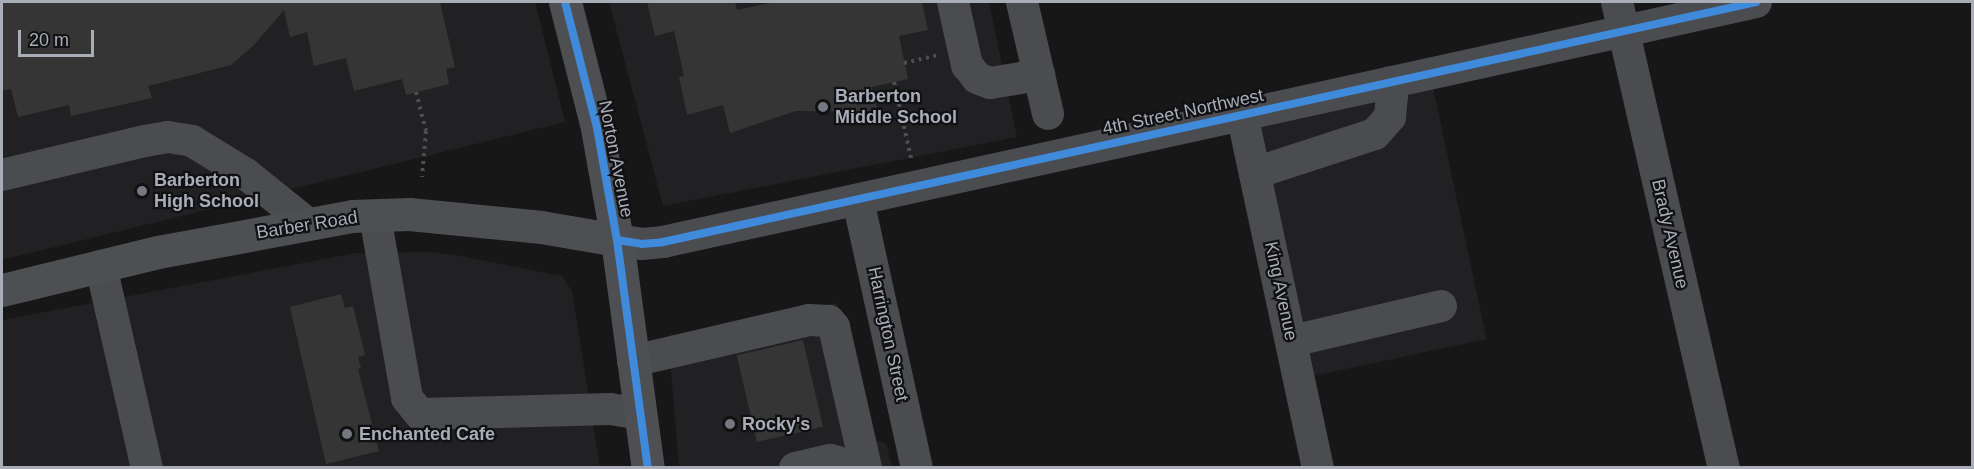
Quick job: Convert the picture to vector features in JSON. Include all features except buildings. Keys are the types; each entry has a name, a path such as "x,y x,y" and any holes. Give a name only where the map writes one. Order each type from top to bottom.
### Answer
{"main road":[{"name":"Norton Avenue","path":"566,2 597,128 617,240 648,468"},
{"name":"Barber Road","path":"2,290 101,266 307,223 375,216 409,214 541,227 617,240"}],"street":[{"path":"953,2 967,65 977,78 990,83 1039,75"},
{"path":"1022,2 1048,114"},
{"name":"4th Street Northwest","path":"617,240 642,244 663,242 1389,82 1620,16 1756,2"},
{"name":"Brady Avenue","path":"1620,16 1724,468"},
{"path":"1255,173 1375,134 1390,117 1392,96 1389,82"},
{"name":"King Avenue","path":"1242,114 1318,468"},
{"path":"2,175 145,141 168,138 184,140 214,153 246,174 307,223"},
{"name":"Harrington Street","path":"858,200 916,463"},
{"path":"375,216 407,398 420,414 610,409 641,414"},
{"path":"101,266 147,468"},
{"path":"1292,341 1441,306"},
{"path":"633,361 809,320 829,321 834,327 840,349 866,468"},
{"path":"840,349 889,339"},
{"path":"795,468 830,460 860,468"},
{"path":"874,468 916,463"}],"path":[{"path":"904,63 942,55"},
{"path":"894,82 911,159"},
{"path":"416,92 426,131 422,177"}],"shaded area":[{"name":"Barberton High School","path":"2,2 535,2 565,122 2,260"},
{"name":"Barberton Middle School","path":"609,2 989,2 1017,137 663,206"},
{"path":"1430,73 1487,339 1299,379 1242,113"},
{"path":"430,252 562,276 572,291 600,467 2,468 2,320 356,253"},
{"path":"835,303 845,318 868,439 886,443 892,467 679,467 668,336"}],"cycle path":[{"path":"565,2 597,128 617,240 648,468"},
{"path":"617,240 642,244 663,242 1756,2"}],"place":[{"name":"Barberton Middle School","path":"823,107"},
{"name":"Barberton High School","path":"142,191"},
{"name":"Rocky's","path":"730,424"},
{"name":"Enchanted Cafe","path":"347,434"}]}
